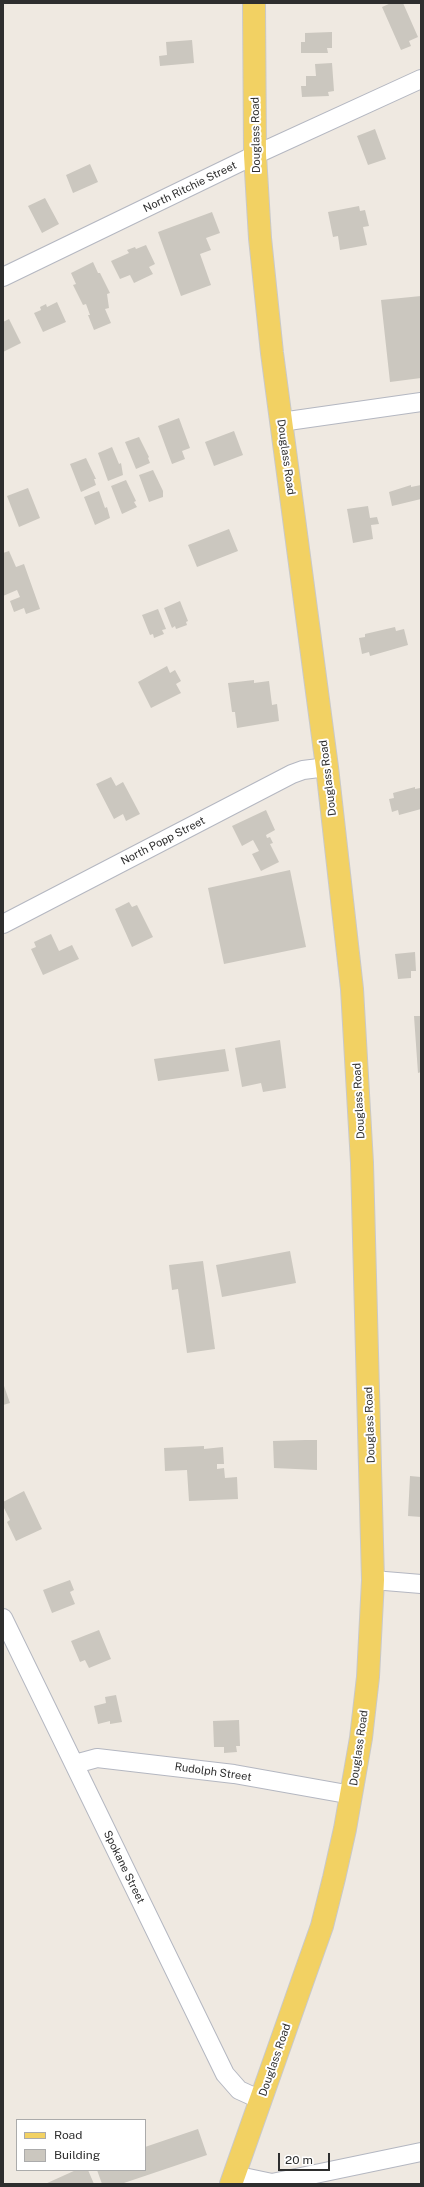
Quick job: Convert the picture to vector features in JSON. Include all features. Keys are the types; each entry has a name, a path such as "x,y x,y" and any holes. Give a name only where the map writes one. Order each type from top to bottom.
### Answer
{"main road":[{"name":"Douglass Road","path":"232,2180 322,1926 336,1871 352,1795 361,1738 368,1676 373,1580 362,1162 357,1064 345,924 327,767 281,422 260,238 255,155 254,3"}],"street":[{"name":"North Ritchie Street","path":"3,277 255,155 421,79"},
{"path":"281,422 421,402"},
{"name":"North Popp Street","path":"3,924 292,774 303,770 327,767"},
{"path":"373,1580 421,1584"},
{"name":"Spokane Street","path":"3,1618 225,2074 239,2090 261,2100"},
{"name":"Rudolph Street","path":"75,1764 97,1758 234,1774 352,1795"},
{"path":"232,2180 272,2183 421,2152"}],"building":[{"path":"391,3 403,3 418,37 409,41 411,46 401,50 382,7"},
{"path":"332,32 332,48 327,48 328,53 301,53 301,42 305,42 305,33"},
{"path":"192,40 194,63 160,66 159,56 167,55 166,42"},
{"path":"332,63 334,91 328,92 329,96 302,97 301,86 306,86 306,76 316,76 315,64"},
{"path":"375,129 386,159 368,165 357,136"},
{"path":"90,164 98,182 73,193 66,175"},
{"path":"45,198 59,224 42,233 28,206"},
{"path":"359,206 360,211 365,210 369,226 363,227 367,245 340,250 338,236 333,237 328,212"},
{"path":"212,212 220,233 206,238 211,250 200,254 211,285 181,296 158,232"},
{"path":"146,245 155,264 149,267 153,274 134,283 130,275 120,279 111,261 129,253 127,250 135,247 136,249"},
{"path":"93,262 110,293 107,294 109,308 105,309 111,323 94,330 88,315 90,315 86,304 83,305 73,285 76,284 71,273"},
{"path":"421,296 421,378 390,382 381,300"},
{"path":"57,302 66,322 43,332 34,313 41,310 40,307 46,304 47,307"},
{"path":"9,319 21,343 3,352 3,322"},
{"path":"179,418 190,448 182,451 185,459 172,464 158,426"},
{"path":"234,431 243,455 214,466 205,442"},
{"path":"139,437 149,457 150,463 136,469 125,442"},
{"path":"112,447 119,464 121,463 123,475 108,481 98,453"},
{"path":"86,458 96,479 94,479 96,485 81,492 70,464"},
{"path":"153,470 163,491 163,497 149,502 139,475"},
{"path":"126,480 136,501 134,502 137,507 122,514 111,486"},
{"path":"411,485 411,487 421,485 421,499 392,506 389,492"},
{"path":"28,488 40,518 19,527 7,496"},
{"path":"99,491 105,508 107,507 110,518 95,525 84,497"},
{"path":"368,506 370,518 377,517 379,524 371,525 373,539 353,543 347,509"},
{"path":"229,529 238,551 197,567 188,545"},
{"path":"9,551 16,567 24,564 40,609 26,614 24,608 14,612 10,601 20,597 17,590 3,596 3,553"},
{"path":"180,601 188,621 186,622 187,625 176,629 175,626 172,628 164,608"},
{"path":"158,609 166,629 162,630 164,634 154,638 153,634 150,635 142,615"},
{"path":"395,627 396,631 404,629 408,645 370,656 369,652 362,654 359,638 365,637 365,634"},
{"path":"167,666 170,673 175,670 181,681 176,684 181,693 151,708 138,682"},
{"path":"254,680 254,683 269,681 272,705 277,704 279,721 237,728 235,712 232,712 228,683"},
{"path":"111,777 116,786 123,782 140,814 126,821 123,814 114,819 96,784"},
{"path":"415,787 415,789 420,788 421,790 421,809 399,815 398,810 392,812 389,799 394,798 393,793"},
{"path":"266,810 275,830 266,835 267,838 270,837 273,843 270,844 279,862 261,871 252,854 259,851 253,840 242,846 232,826"},
{"path":"290,870 306,947 224,964 208,888"},
{"path":"129,902 132,907 137,905 153,937 132,947 115,909"},
{"path":"51,934 59,951 72,945 79,959 43,975 31,949 36,947 34,942"},
{"path":"415,952 416,971 411,971 411,978 398,979 395,954"},
{"path":"414,1016 421,1016 421,1072 418,1073"},
{"path":"280,1040 286,1088 263,1092 261,1083 242,1087 235,1048"},
{"path":"225,1049 229,1071 158,1081 154,1059"},
{"path":"290,1251 296,1283 222,1297 216,1265"},
{"path":"203,1261 215,1349 187,1353 178,1289 172,1290 169,1265"},
{"path":"3,1383 10,1403 3,1405"},
{"path":"317,1440 317,1470 274,1468 273,1441"},
{"path":"204,1446 204,1449 223,1447 224,1464 217,1464 217,1469 224,1468 225,1478 237,1477 238,1499 189,1501 187,1470 165,1471 164,1448"},
{"path":"410,1476 421,1477 421,1517 408,1516"},
{"path":"24,1491 42,1529 16,1541 7,1522 10,1520 3,1506 3,1502"},
{"path":"70,1580 74,1590 70,1592 75,1604 52,1613 43,1590"},
{"path":"99,1630 111,1659 89,1668 85,1660 80,1662 71,1641"},
{"path":"116,1695 122,1722 110,1724 110,1721 98,1724 94,1706 106,1703 105,1697"},
{"path":"239,1720 240,1746 236,1746 237,1752 224,1753 224,1747 214,1747 213,1721"},
{"path":"198,2129 207,2155 121,2184 102,2184 97,2171 146,2171 146,2147"},
{"path":"74,2171 88,2171 94,2184 45,2184"}]}
